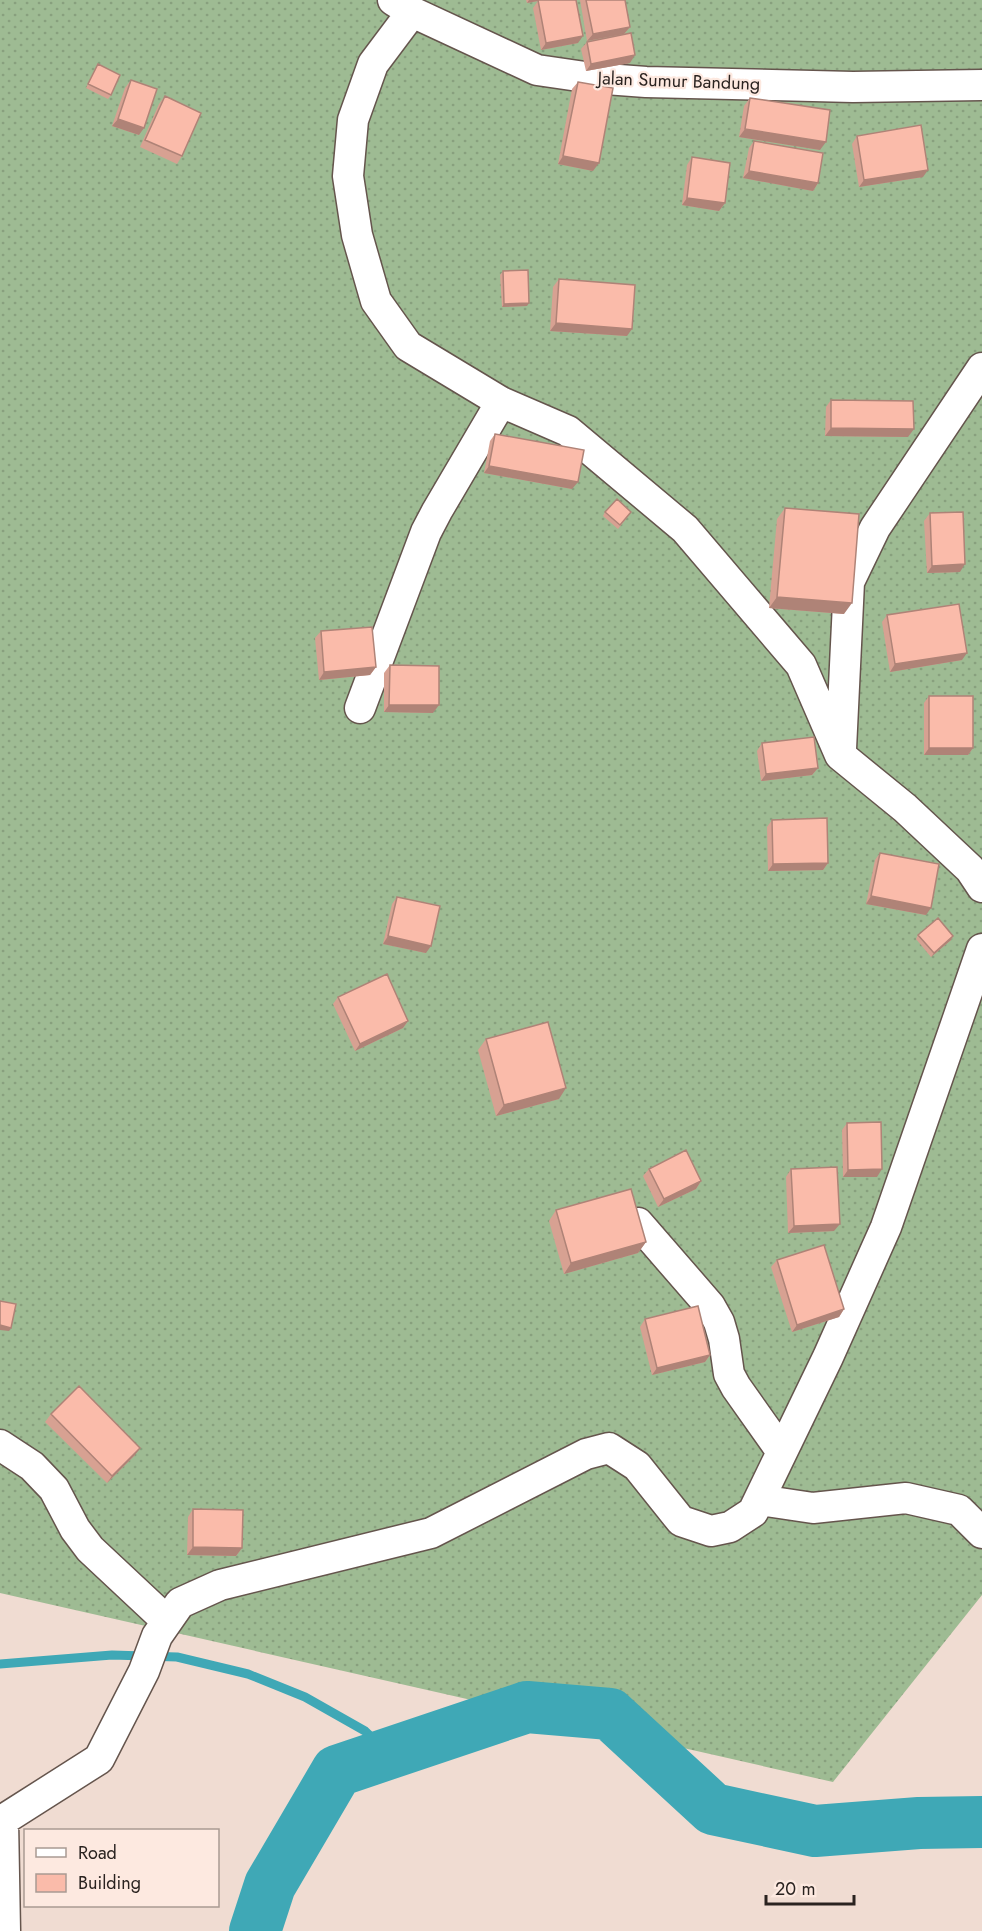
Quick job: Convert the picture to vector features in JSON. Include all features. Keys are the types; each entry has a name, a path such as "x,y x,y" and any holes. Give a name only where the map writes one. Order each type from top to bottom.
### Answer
{"street":[{"name":"Jalan Sumur Bandung","path":"402,6 537,70 592,78 646,82 853,87 982,85"},
{"path":"402,6 373,64 353,120 348,176 357,235 376,301 408,346 501,402 568,431 685,529 801,665 840,755 905,808 970,868 982,886"},
{"path":"840,755 849,582 875,528 982,368"},
{"path":"360,708 426,532 436,511 501,402"},
{"path":"5,1931 1,1819 99,1759 144,1671 162,1629 180,1603 220,1585 431,1533 586,1454 609,1448 637,1466 681,1521 711,1531 730,1527 753,1512 828,1358 886,1227 982,949"},
{"path":"638,1223 710,1306 722,1330 729,1374 782,1452"},
{"path":"0,1445 32,1466 54,1489 75,1529 90,1549 162,1629"},
{"path":"759,1500 813,1508 906,1498 959,1510 982,1533"}],"green space":[{"path":"0,0 982,0 982,1595 833,1782 0,1593"}],"building":[{"path":"538,0 576,0 583,36 546,43"},
{"path":"586,0 625,0 630,27 593,34"},
{"path":"631,33 635,55 591,64 587,42"},
{"path":"98,64 120,75 111,95 88,84"},
{"path":"131,80 157,89 144,128 118,119"},
{"path":"578,82 613,88 599,163 563,156"},
{"path":"165,96 201,113 182,156 145,140"},
{"path":"750,98 830,110 826,142 745,129"},
{"path":"921,125 928,170 864,180 857,136"},
{"path":"754,141 823,153 818,183 749,171"},
{"path":"692,157 730,163 725,203 687,198"},
{"path":"528,270 529,303 504,304 503,271"},
{"path":"559,279 635,285 632,329 556,323"},
{"path":"831,400 913,401 914,429 831,428"},
{"path":"495,434 584,450 578,482 489,466"},
{"path":"617,499 631,512 620,525 605,512"},
{"path":"785,508 859,514 852,603 777,597"},
{"path":"963,512 965,564 932,566 930,513"},
{"path":"959,604 967,653 895,664 887,615"},
{"path":"372,627 376,667 324,672 321,631"},
{"path":"390,665 439,666 439,705 389,705"},
{"path":"929,696 973,696 973,748 929,748"},
{"path":"814,737 818,768 766,774 762,743"},
{"path":"827,818 828,863 773,864 772,820"},
{"path":"880,853 939,864 931,908 871,896"},
{"path":"397,897 440,906 431,946 388,936"},
{"path":"938,918 953,936 934,953 918,935"},
{"path":"387,974 408,1021 360,1044 338,997"},
{"path":"548,1022 566,1088 504,1105 486,1039"},
{"path":"881,1122 882,1169 848,1170 847,1123"},
{"path":"686,1150 701,1181 664,1199 649,1169"},
{"path":"837,1167 840,1224 794,1226 791,1169"},
{"path":"631,1189 646,1242 571,1263 556,1210"},
{"path":"824,1245 844,1309 797,1325 777,1260"},
{"path":"0,1301 16,1304 11,1328 0,1325"},
{"path":"698,1306 710,1355 657,1368 645,1319"},
{"path":"79,1386 140,1448 112,1476 51,1414"},
{"path":"193,1509 243,1510 242,1548 193,1547"}],"waterway":[{"path":"0,1664 112,1655 177,1657 248,1674 305,1697 365,1731 389,1754"},
{"path":"255,1931 270,1885 337,1771 527,1707 610,1714 713,1809 815,1831 919,1823 982,1822"}]}
